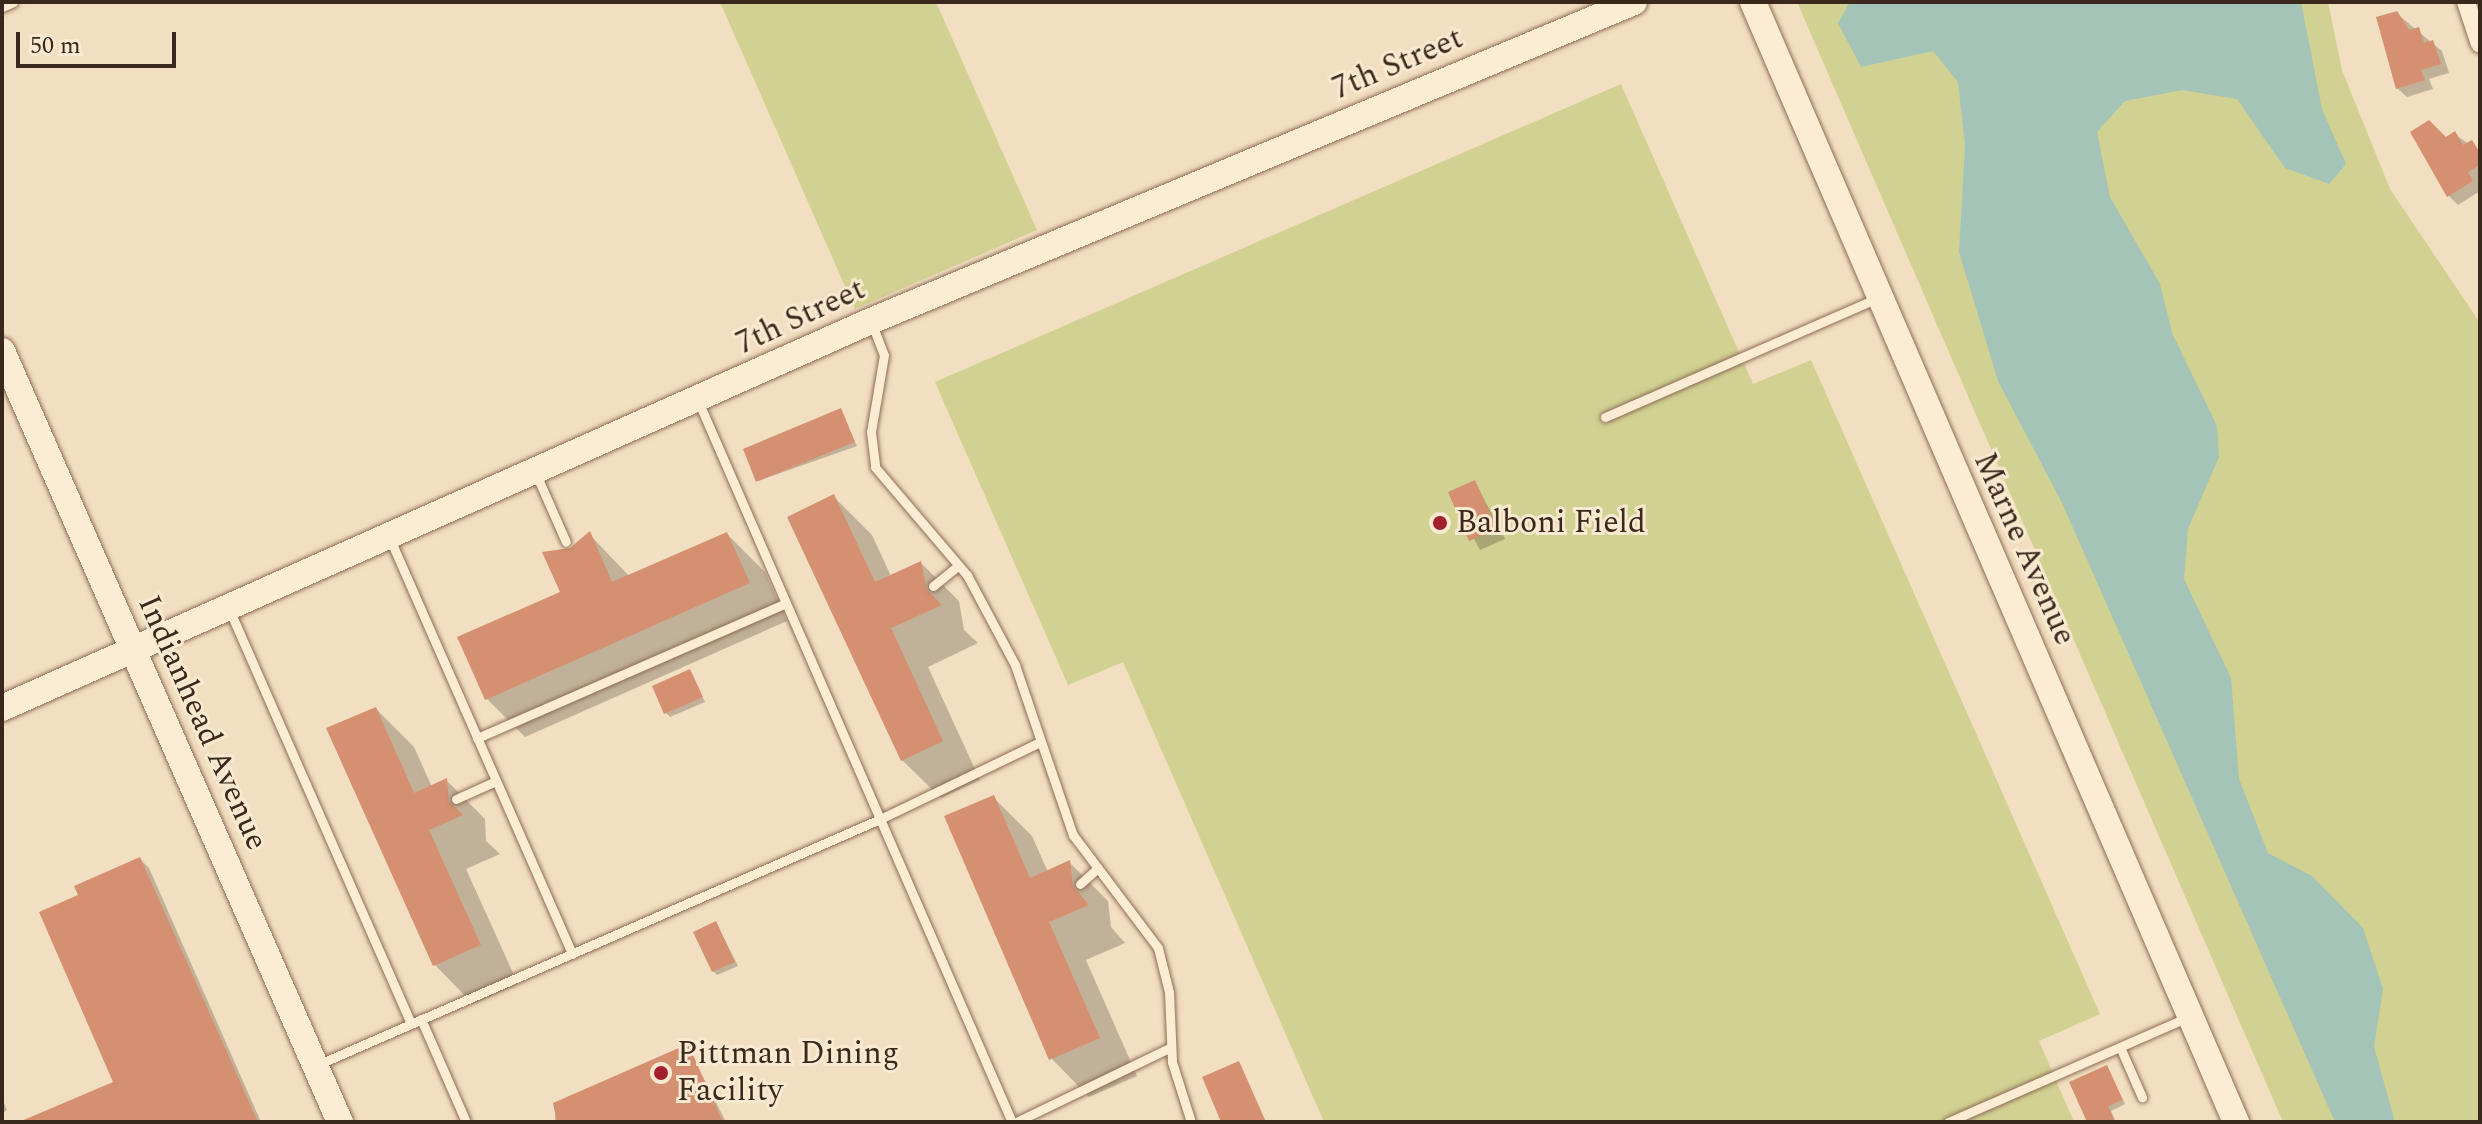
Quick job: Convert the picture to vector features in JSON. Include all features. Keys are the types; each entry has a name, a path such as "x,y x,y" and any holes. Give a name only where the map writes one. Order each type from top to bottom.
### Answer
{"street":[{"name":"7th Street","path":"2,708 699,403 871,321 1634,2"},
{"name":"Marne Avenue","path":"1753,2 1877,298 2236,1122"},
{"path":"2466,2 2480,44"},
{"name":"Indianhead Avenue","path":"2,351 340,1122"}],"lane":[{"path":"2,7 13,2"},
{"path":"1605,417 1877,298"},
{"path":"871,321 884,355 871,432 875,467 959,565 1015,665 1073,835 1158,948 1169,992 1171,1047 1191,1122"},
{"path":"699,403 1014,1122 1171,1047"},
{"path":"536,474 566,542"},
{"path":"389,538 572,954"},
{"path":"933,586 959,565"},
{"path":"477,738 786,603"},
{"path":"229,609 411,1024"},
{"path":"315,1066 880,819 1040,742"},
{"path":"456,799 496,781"},
{"path":"1080,884 1098,868"},
{"path":"1948,1122 2190,1016"},
{"path":"421,1019 466,1122"},
{"path":"2120,1047 2142,1097"}],"green space":[{"path":"720,2 936,2 1037,230 855,309"},
{"path":"1797,2 2328,2 2342,70 2390,189 2480,323 2480,1122 2283,1122"},
{"name":"Balboni Field","path":"1621,84 1753,384 1811,360 2100,1014 2039,1041 2074,1122 1324,1122 1123,662 1068,685 935,382"}],"shaded area":[{"path":"1850,2 2301,2 2322,109 2346,164 2329,184 2285,168 2237,99 2182,90 2125,101 2097,132 2110,197 2160,284 2172,333 2217,426 2219,457 2188,529 2184,579 2231,678 2239,779 2268,853 2312,876 2363,928 2383,989 2374,1047 2395,1122 2335,1122 2062,503 1998,381 1959,252 1965,145 1958,82 1933,51 1861,67 1838,23"}],"building":[{"path":"2397,11 2409,30 2419,27 2424,43 2433,40 2441,64 2421,70 2425,80 2396,89 2376,17"},
{"path":"2429,120 2446,137 2455,131 2463,145 2472,140 2480,153 2480,165 2468,172 2473,181 2447,197 2410,132"},
{"path":"841,408 855,442 756,482 743,449"},
{"path":"1475,480 1497,529 1469,541 1448,492"},
{"path":"834,494 875,582 921,561 927,590 942,605 891,628 943,741 901,761 787,517"},
{"path":"590,531 612,582 727,532 750,583 485,700 457,637 560,592 542,552 570,548"},
{"path":"690,669 703,697 664,714 652,686"},
{"path":"376,707 414,793 447,778 449,801 463,815 429,830 481,945 433,966 326,728"},
{"path":"994,795 1030,878 1070,860 1073,886 1089,905 1049,922 1100,1038 1049,1060 944,816"},
{"path":"140,857 258,1122 19,1122 113,1082 39,912 78,895 74,886"},
{"path":"716,921 735,962 712,972 693,932"},
{"name":"Pittman Dining Facility","path":"688,1044 723,1122 557,1122 553,1103"},
{"path":"1239,1061 1266,1122 1221,1122 1202,1077"},
{"path":"2107,1065 2123,1100 2108,1106 2115,1122 2087,1122 2069,1082"}],"place":[{"name":"Balboni Field","path":"1440,523"},
{"name":"Pittman Dining Facility","path":"661,1073"}]}
